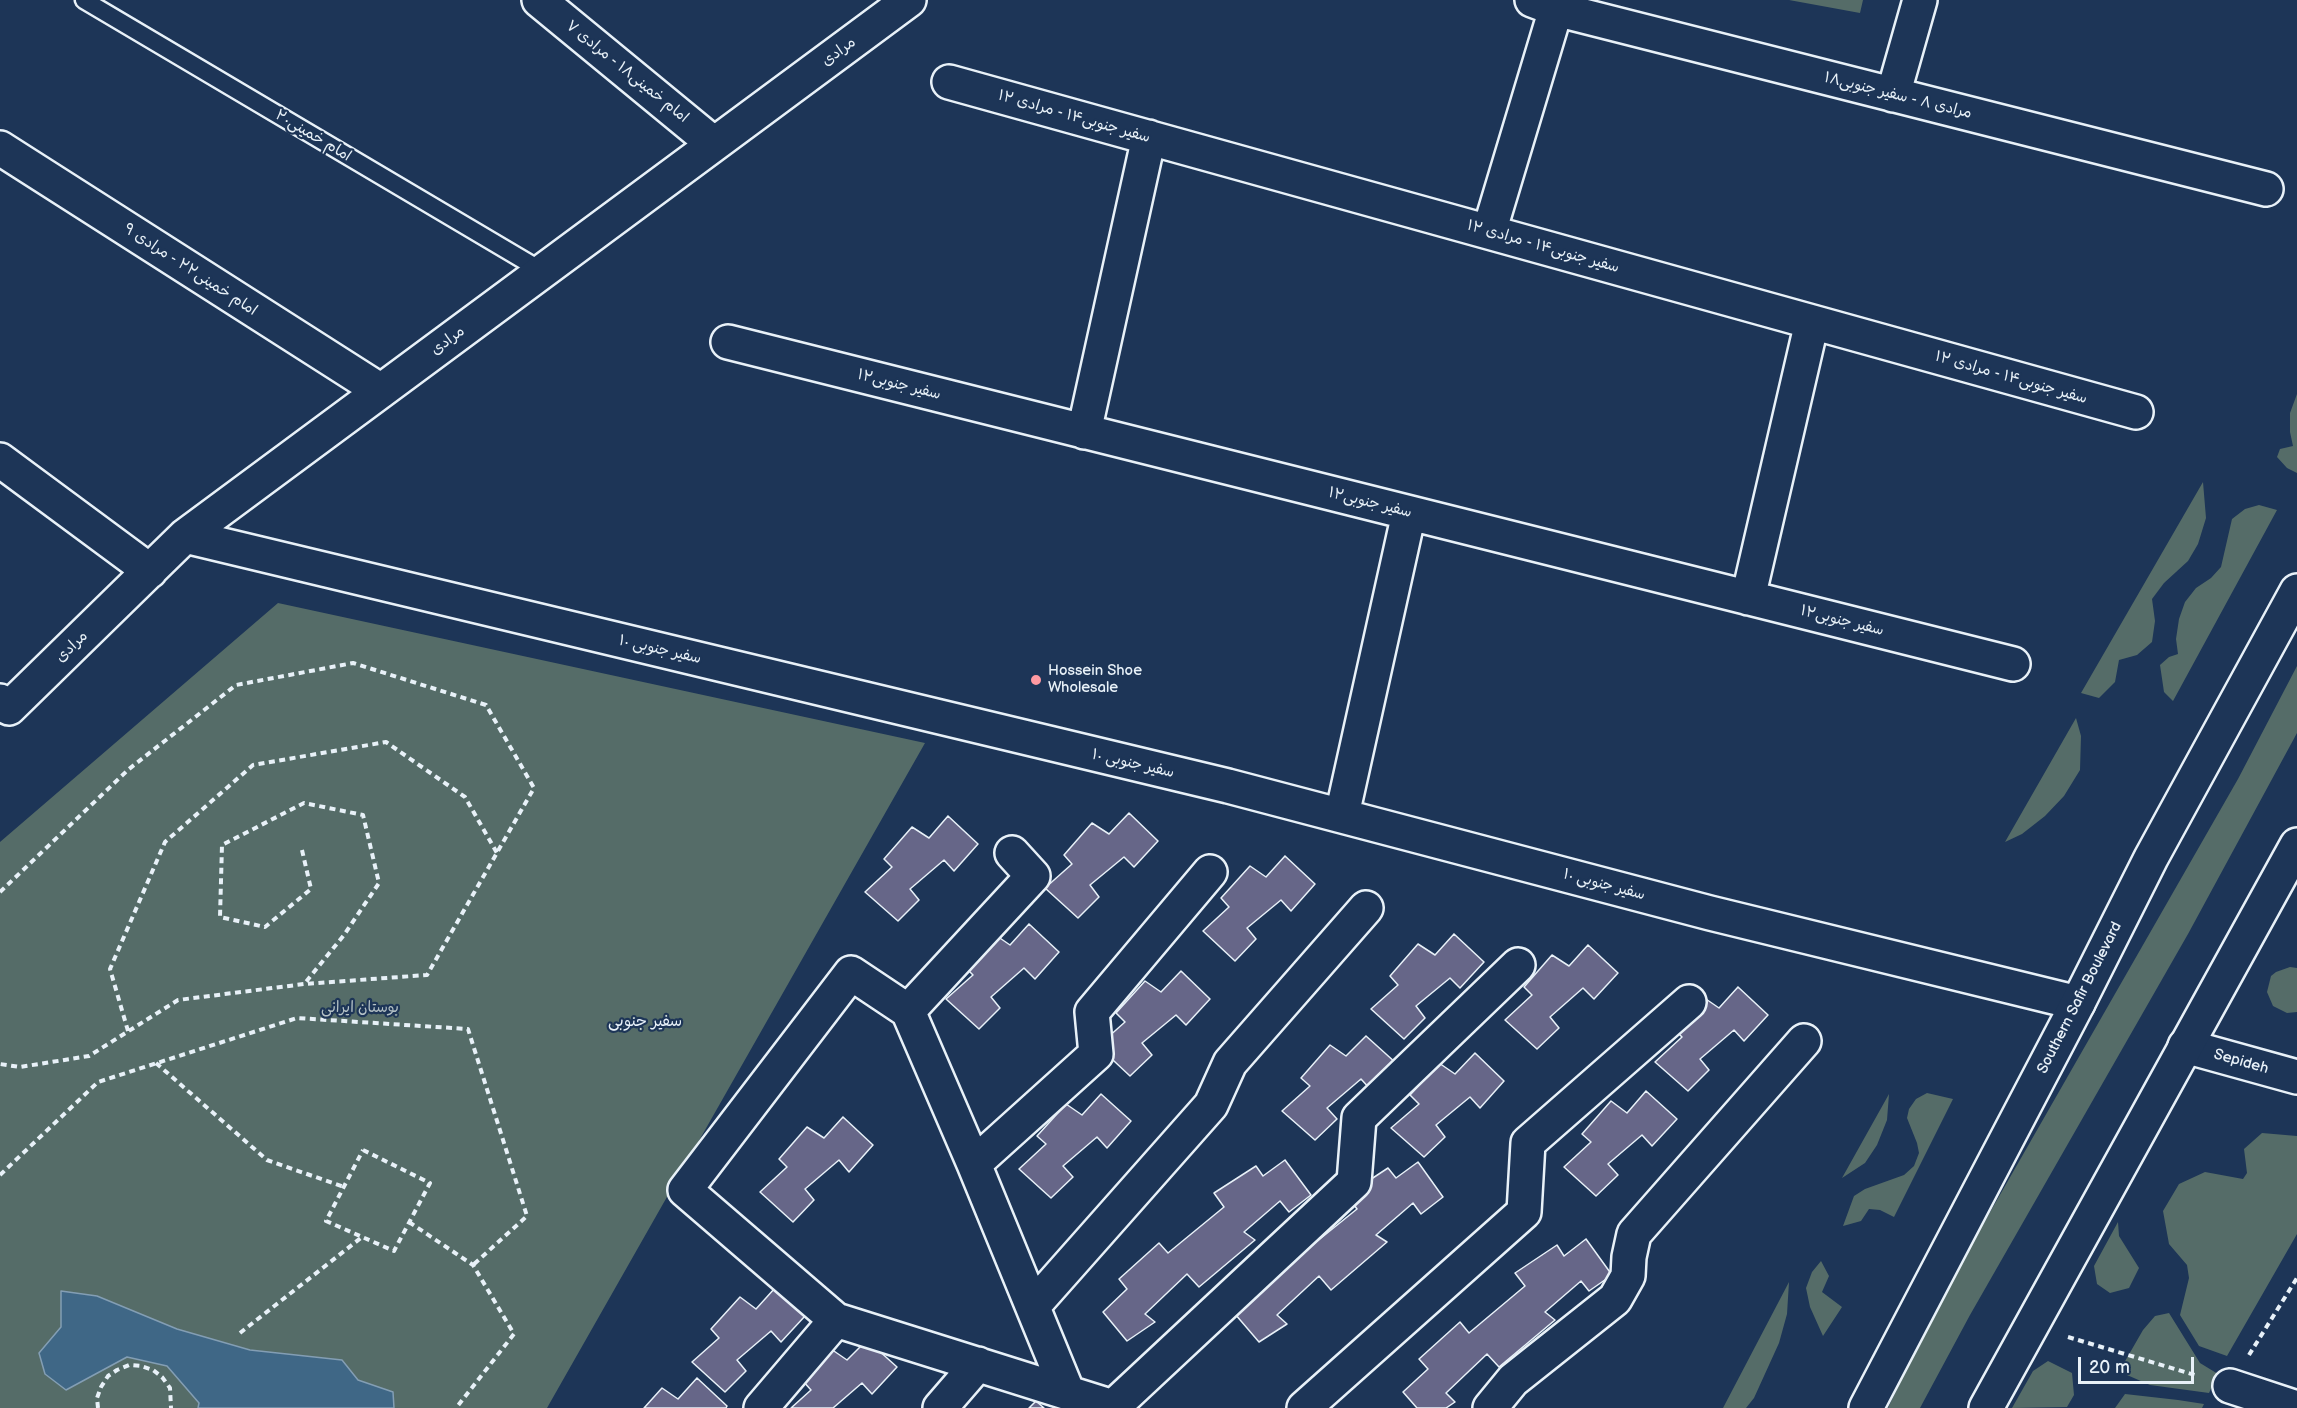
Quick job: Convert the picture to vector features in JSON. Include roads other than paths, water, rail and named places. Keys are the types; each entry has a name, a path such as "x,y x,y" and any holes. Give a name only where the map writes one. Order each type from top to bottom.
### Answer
{"street":[{"name":"امام خمینی۱۸ - مرادی ۷","path":"539,0 714,144"},
{"name":"مرادی","path":"4,704 185,537 909,0"},
{"path":"1893,95 1920,0"},
{"path":"1489,232 1544,4"},
{"name":"مرادی ۸ - سفیر جنوبی۱۸","path":"1544,4 2266,189"},
{"name":"سفیر جنوبی۱۴ - مرادی ۱۲","path":"949,82 2136,412"},
{"path":"1084,432 1149,137"},
{"name":"امام خمینی۲۲ - مرادی ۹","path":"0,148 381,391"},
{"path":"1748,598 1812,322"},
{"name":"سفیر جنوبی۱۲","path":"728,342 2013,664"},
{"path":"0,460 150,570"},
{"path":"1342,815 1409,513"},
{"name":"سفیر جنوبی ۱۰","path":"185,537 1342,815 1710,913 2078,1003"},
{"name":"Southern Safir Boulevard","path":"1866,1408 2078,1003 2151,858 2297,591"},
{"path":"1986,1408 2297,845"},
{"path":"908,1011 1033,876 1012,853"},
{"path":"974,1164 1096,1054 1092,1012 1210,872"},
{"path":"1033,1306 1211,1105 1230,1063 1366,908"},
{"path":"1068,1393 908,1011 851,973 685,1190 836,1320 1115,1408 1354,1182 1359,1118 1518,965"},
{"path":"1304,1408 1524,1212 1528,1143 1689,1002"},
{"path":"1490,1408 1513,1380 1616,1299 1628,1276 1634,1234 1804,1041"},
{"name":"Sepideh","path":"2185,1046 2297,1077"},
{"path":"761,1408 836,1320"},
{"path":"940,1408 978,1364"},
{"path":"2230,1386 2297,1408"}],"lane":[{"name":"امام خمینی۲۰","path":"84,0 542,271"}],"water":[{"path":"61,1291 97,1296 177,1329 250,1350 342,1360 358,1380 393,1392 394,1408 198,1408 199,1403 167,1366 127,1357 66,1390 45,1374 39,1353 61,1327"}],"place":[{"name":"Hossein Shoe Wholesale","path":"1036,680"}],"district":[{"name":"سفیر جنوبی","path":"645,1022"}],"park label":[{"name":"بوستان ایرانی","path":"360,1008"}]}
